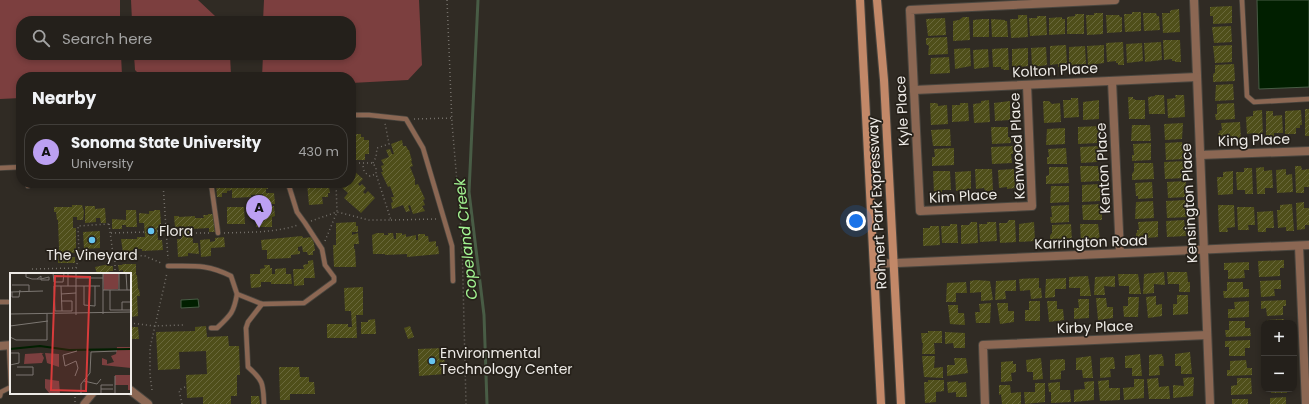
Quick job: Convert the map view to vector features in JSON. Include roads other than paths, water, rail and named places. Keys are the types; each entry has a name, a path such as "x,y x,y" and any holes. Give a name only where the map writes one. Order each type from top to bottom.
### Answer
{"main road":[{"name":"Rohnert Park Expressway","path":"860,0 881,404"},
{"name":"Rohnert Park Expressway","path":"877,0 884,88 901,404"}],"street":[{"name":"Kyle Place","path":"920,211 910,10 1115,0"},
{"name":"Kensington Place","path":"1194,0 1210,404"},
{"name":"Kolton Place","path":"914,90 1197,77"},
{"name":"Kenton Place","path":"1112,81 1120,253"},
{"name":"Kenwood Place","path":"1027,85 1032,206"},
{"name":"King Place","path":"1200,155 1309,151"},
{"name":"Kim Place","path":"920,211 1032,206"},
{"name":"Karrington Road","path":"874,264 1309,245"},
{"path":"1299,246 1306,404"},
{"name":"Kirby Place","path":"985,404 983,345 1208,335"},
{"path":"0,346 10,345"},
{"path":"131,391 148,404"},
{"path":"84,404 92,394"}],"lane":[{"path":"1242,0 1247,96 1254,102 1309,99"},
{"path":"356,115 384,116 406,119 423,148 452,246 453,281"},
{"path":"0,168 16,168"},
{"path":"212,188 218,233"},
{"path":"238,294 262,304 304,303 334,281 334,277 325,265 322,249 297,212 290,188"},
{"path":"168,266 201,266 221,271 231,276 238,294 235,308 229,317 217,328 211,328"},
{"path":"0,302 8,302"},
{"path":"262,304 248,322 246,328 248,367 263,383 264,404"},
{"path":"0,396 1,392 10,388"}],"waterway":[{"name":"Copeland Creek","path":"478,0 469,192 484,315 487,404"}],"place":[{"name":"Sonoma State University","path":"259,228"},
{"name":"Flora","path":"151,231"},
{"name":"The Vineyard","path":"92,240"},
{"name":"Environmental Technology Center","path":"432,361"}]}
